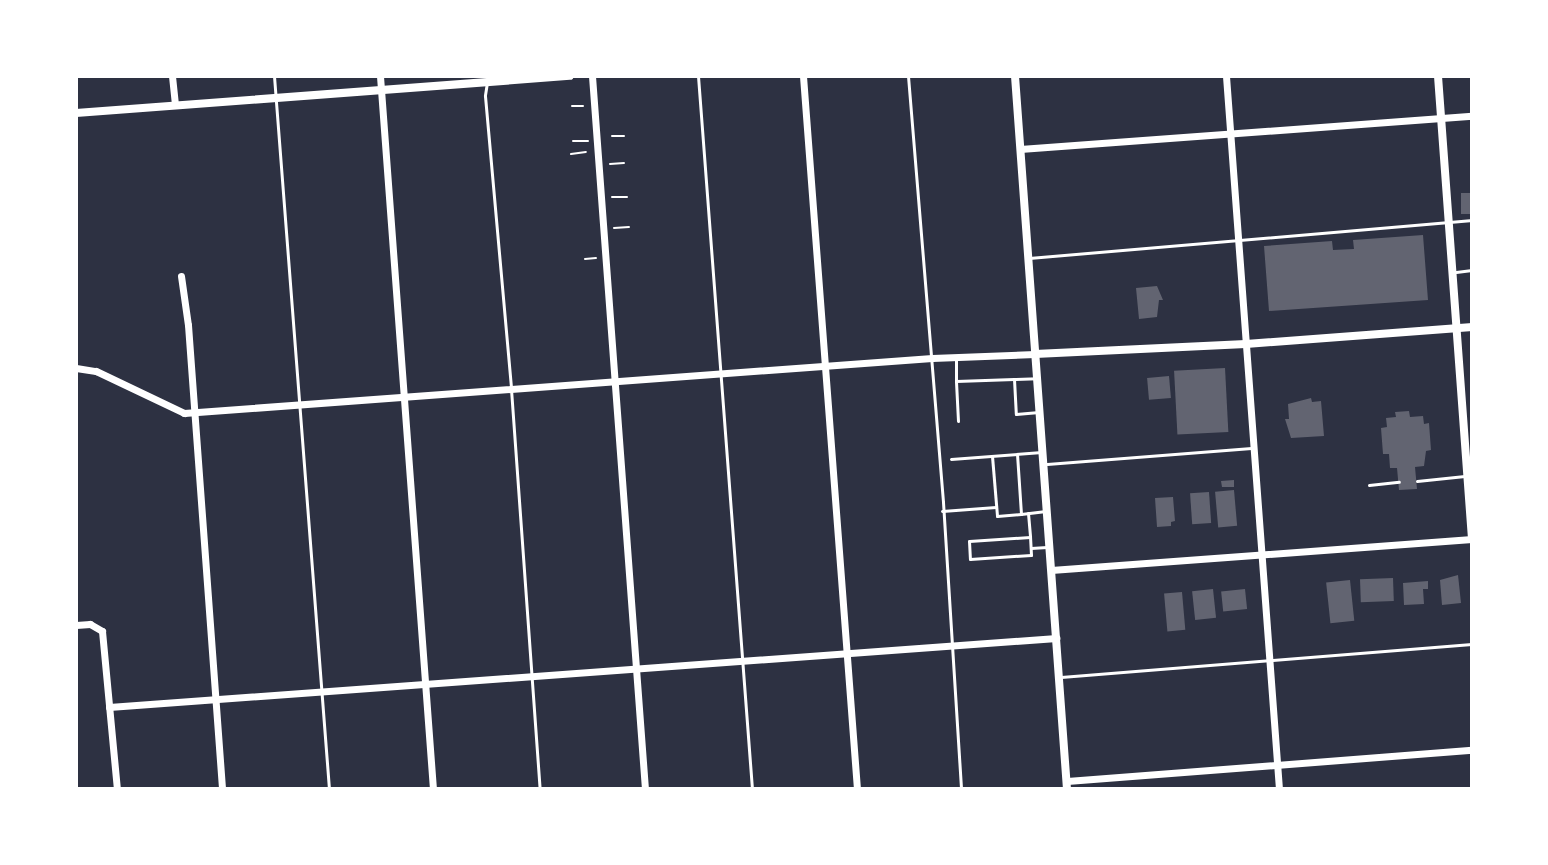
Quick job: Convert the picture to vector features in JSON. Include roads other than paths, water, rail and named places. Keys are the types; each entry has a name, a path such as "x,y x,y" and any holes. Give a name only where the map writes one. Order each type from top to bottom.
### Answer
{"street":[{"path":"172,76 175,105"},
{"path":"380,76 433,789"},
{"path":"76,113 489,79 570,76"},
{"path":"592,76 645,789"},
{"path":"803,76 857,789"},
{"path":"1015,76 1067,785 1472,750"},
{"path":"1226,76 1279,789"},
{"path":"1051,570 1472,539 1467,476 1468,432 1456,328 1438,76"},
{"path":"1020,149 1472,116"},
{"path":"181,276 222,789"},
{"path":"76,368 96,371 184,413 932,358 1246,344 1472,327"},
{"path":"76,625 97,626 102,631 117,789"},
{"path":"109,707 1056,638"}],"lane":[{"path":"274,76 329,789"},
{"path":"698,76 752,789"},
{"path":"908,76 932,358 961,789"},
{"path":"489,79 485,96 511,389 540,789"},
{"path":"1028,258 1472,220"},
{"path":"1452,272 1472,270"},
{"path":"956,357 958,421"},
{"path":"956,381 1037,378"},
{"path":"1014,379 1016,414 1039,412"},
{"path":"1043,464 1253,448"},
{"path":"951,459 1042,452"},
{"path":"1017,454 1021,514"},
{"path":"992,456 997,516 1047,511"},
{"path":"1417,481 1467,476"},
{"path":"1369,485 1399,482"},
{"path":"942,511 996,507"},
{"path":"1028,513 1031,548 1031,555 970,559 969,541 1030,537"},
{"path":"1031,548 1049,547"},
{"path":"1059,677 1472,644"}]}
